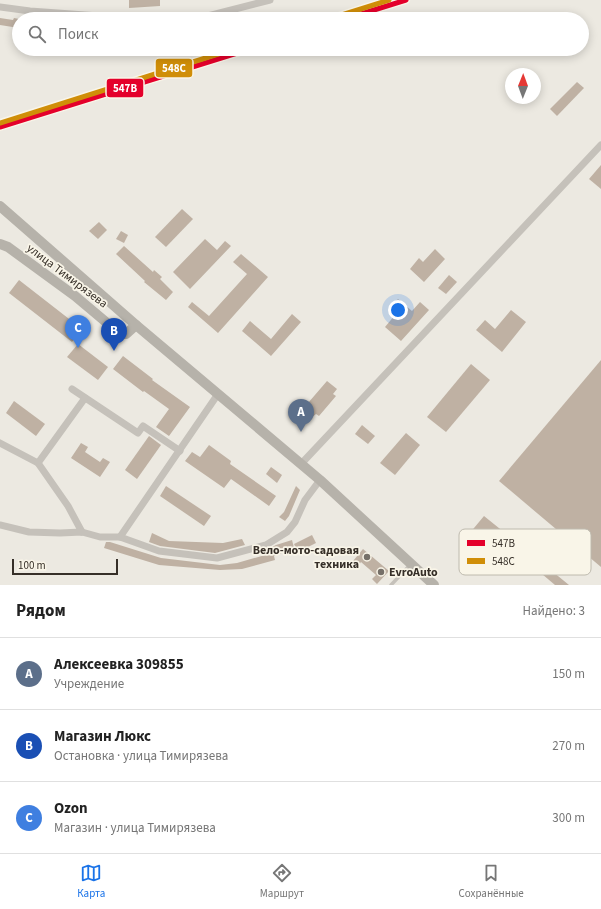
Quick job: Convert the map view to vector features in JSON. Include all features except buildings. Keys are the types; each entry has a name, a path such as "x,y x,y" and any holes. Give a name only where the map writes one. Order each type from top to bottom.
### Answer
{"main road":[{"path":"0,206 136,325 320,480 434,585"},
{"name":"улица Тимирязева","path":"0,244 8,247 75,296 119,333 126,334 136,325"}],"street":[{"path":"223,12 270,0"},
{"path":"0,7 51,12"},
{"path":"301,464 601,145"},
{"path":"72,389 138,433 143,426 180,451"},
{"path":"120,537 218,394"},
{"path":"38,463 85,398"},
{"path":"0,443 38,463 68,506 82,532"},
{"path":"0,525 29,532 82,532 100,537 120,537 159,552 218,558 266,545 286,532 295,522 305,500 320,480"}],"lane":[{"path":"391,585 412,564"}],"transit line":[{"name":"548С","path":"351,12 389,0"},
{"name":"547В","path":"367,12 406,0"},
{"name":"548С","path":"0,123 212,56"},
{"name":"547В","path":"0,127 228,56"}],"place":[{"name":"Ozon","path":"78,348"},
{"name":"Магазин Люкс","path":"114,351"},
{"name":"Алексеевка 309855","path":"301,432"},
{"name":"Вело-мото-садовая техника","path":"367,557"},
{"name":"EvroAuto","path":"381,572"}]}
